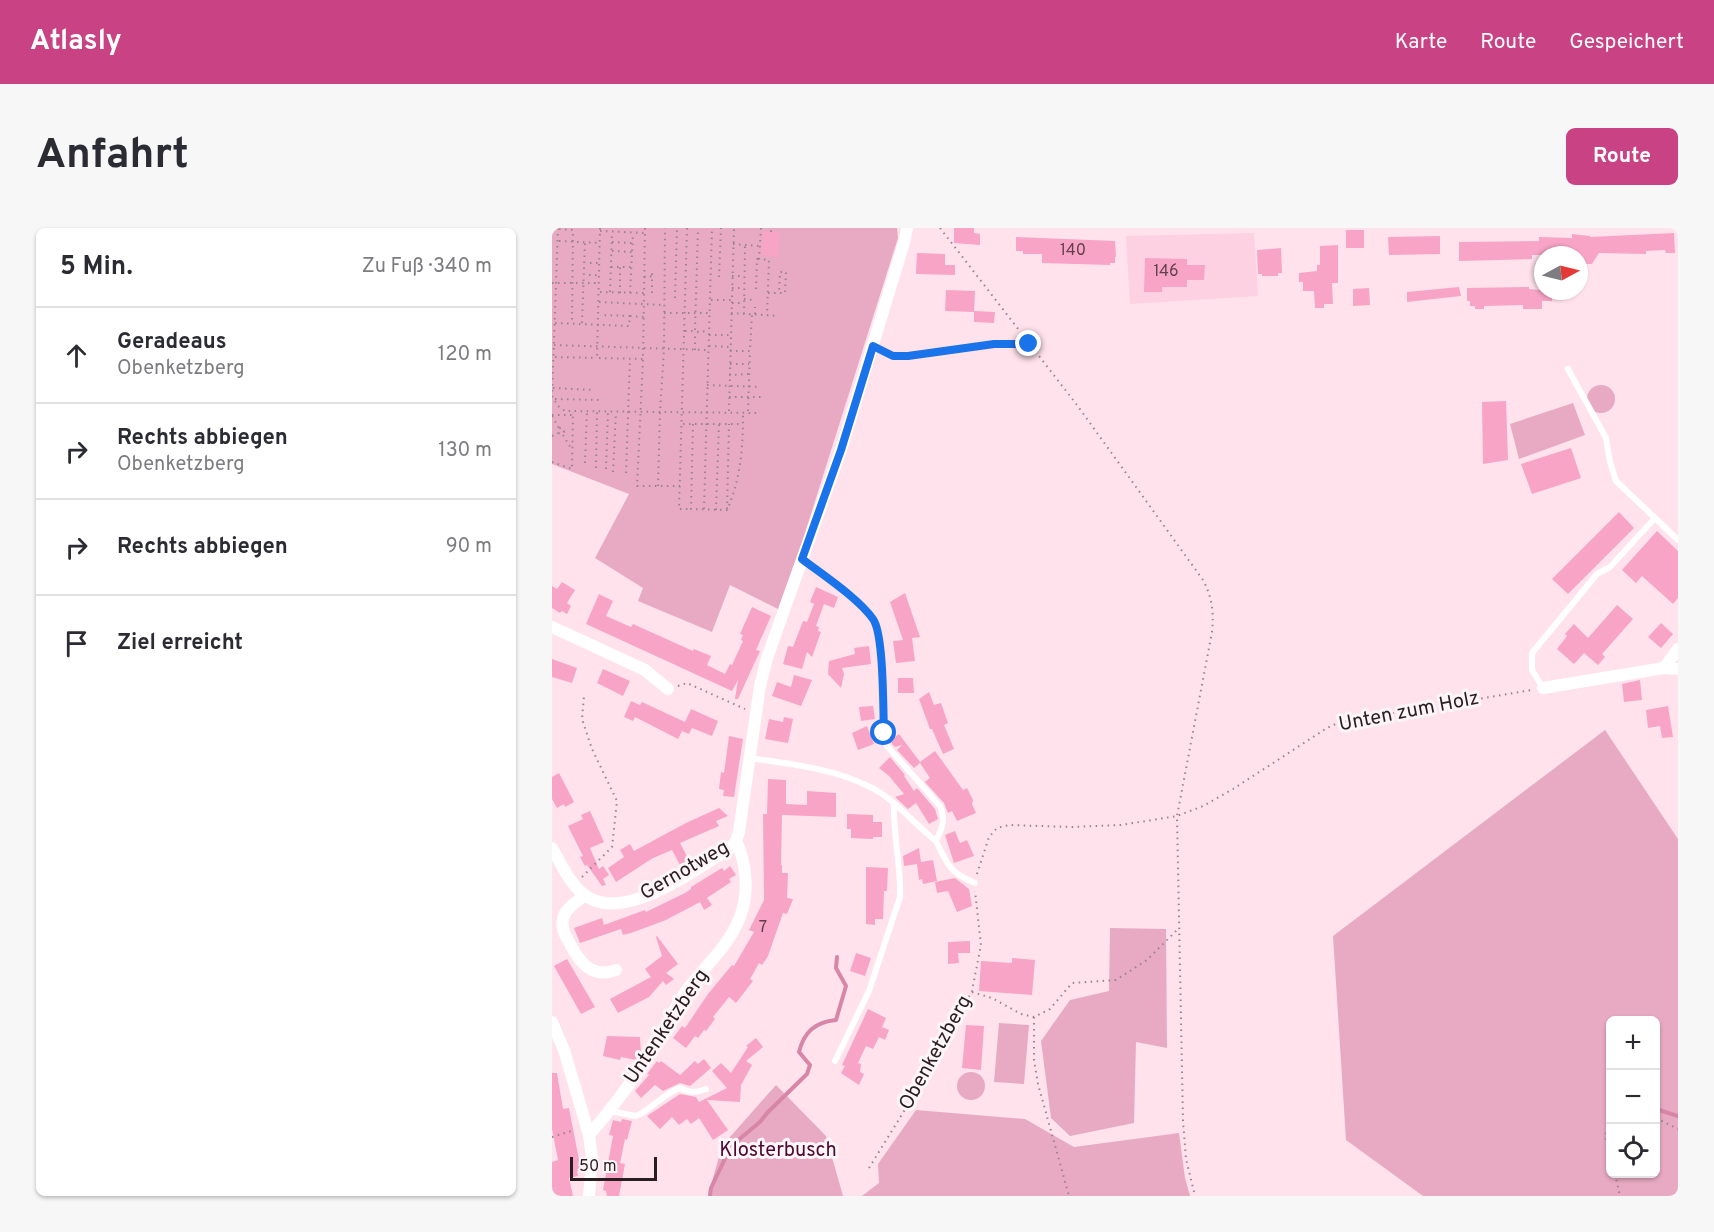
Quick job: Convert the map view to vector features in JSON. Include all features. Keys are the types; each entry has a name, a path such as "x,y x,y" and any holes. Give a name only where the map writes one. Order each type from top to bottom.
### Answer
{"street":[{"path":"736,841 760,686 767,658 841,450 907,228"},
{"path":"552,627 645,670 668,689"},
{"path":"1664,668 1678,649"},
{"path":"1543,688 1664,668 1678,669"},
{"name":"Gernotweg","path":"552,848 574,885 585,895 600,902 613,904 640,899 651,894 730,848 736,841"},
{"name":"Untenketzberg","path":"587,1131 610,1111 653,1050 685,993 724,945 740,917 745,899 744,862 736,841"},
{"path":"585,895 567,910 563,918 564,933 577,957 586,966 595,972 606,974 616,969"},
{"path":"552,1022 564,1050 587,1131 592,1158 589,1196"}],"lane":[{"path":"1568,369 1606,438 1616,481 1678,540"},
{"path":"1543,688 1532,670 1532,654 1597,574 1610,567 1655,518"},
{"path":"802,559 857,603 873,619 880,656 887,746 940,806 943,812 943,824 936,841"},
{"path":"750,758 823,771 868,786 894,804 936,841 952,871 975,883"},
{"path":"835,1061 869,991 900,897 893,824 894,804"},
{"name":"Untenketzberg","path":"610,1111 636,1116 676,1088 696,1093 706,1089"}],"path":[{"path":"565,413 553,399 558,228 573,230 572,324"},
{"path":"645,228 643,359 637,486 681,486"},
{"path":"658,486 664,349 665,228"},
{"path":"675,298 677,228"},
{"path":"687,228 679,509 727,510"},
{"path":"695,350 698,228"},
{"path":"704,509 712,228"},
{"path":"719,276 721,228"},
{"path":"729,412 734,228"},
{"path":"756,289 761,228"},
{"path":"940,228 1077,405 1210,593 1213,612 1212,632 1177,816 1184,1140 1195,1196"},
{"path":"597,358 600,230 645,233"},
{"path":"610,292 612,232"},
{"path":"630,293 633,233"},
{"path":"559,241 600,243"},
{"path":"582,324 585,242"},
{"path":"612,242 632,243"},
{"path":"733,244 760,246"},
{"path":"744,314 745,245"},
{"path":"612,251 632,252"},
{"path":"759,259 770,258 767,315"},
{"path":"590,263 599,263"},
{"path":"611,267 631,267"},
{"path":"620,267 620,293"},
{"path":"652,272 654,277 652,293"},
{"path":"768,293 779,293 785,293 786,272 780,272 779,293"},
{"path":"589,275 599,275"},
{"path":"732,276 744,276"},
{"path":"644,277 654,277"},
{"path":"552,283 598,284"},
{"path":"732,288 744,288"},
{"path":"600,292 644,293"},
{"path":"710,300 732,302 753,300"},
{"path":"599,302 663,305"},
{"path":"748,413 749,364 755,307"},
{"path":"663,313 709,313"},
{"path":"731,314 779,316"},
{"path":"599,315 644,317"},
{"path":"555,323 629,326 630,316"},
{"path":"685,331 730,335"},
{"path":"873,346 893,356 908,356 994,344 1029,344"},
{"path":"554,345 750,351"},
{"path":"554,357 643,359"},
{"path":"626,472 630,359"},
{"path":"730,364 749,364"},
{"path":"729,375 749,374"},
{"path":"707,385 761,387"},
{"path":"553,388 594,390"},
{"path":"729,397 762,397"},
{"path":"553,399 603,400"},
{"path":"572,450 552,416 586,411 760,413"},
{"path":"585,463 586,411"},
{"path":"596,468 597,411"},
{"path":"606,469 608,411"},
{"path":"613,472 616,411"},
{"path":"552,462 572,469 573,413"},
{"path":"727,510 735,491 741,466 743,413"},
{"path":"552,435 560,433 573,424"},
{"path":"683,424 743,424"},
{"path":"691,509 693,424"},
{"path":"716,510 719,424"},
{"path":"727,510 729,424"},
{"path":"559,428 564,429"},
{"path":"668,689 687,683 756,714"},
{"name":"Unten zum Holz","path":"975,883 989,837 1001,826 1121,825 1177,816 1203,806 1233,789 1327,728 1340,722 1543,688"},
{"path":"574,885 612,847 617,801 592,749 582,719 584,696"},
{"name":"Obenketzberg","path":"869,1168 930,1069 972,992 981,945 975,883"},
{"path":"972,992 992,998 1021,1014 1034,1017 1050,1009 1072,983 1116,980 1147,960 1179,928"},
{"path":"1034,1017 1034,1060 1038,1084 1069,1196"},
{"path":"1660,1120 1678,1129"},
{"path":"552,1137 587,1131"},
{"path":"1616,1178 1620,1196"}],"shaded area":[{"path":"1254,233 1258,296 1130,304 1126,236"}],"green space":[{"path":"552,228 897,228 898,238 799,552 778,609 730,585 712,632 638,601 643,588 595,558 629,494 552,464"},
{"path":"1601,385 1611,389 1615,399 1611,409 1601,413 1591,409 1587,399 1591,389"},
{"path":"1573,403 1585,435 1519,459 1510,424"},
{"path":"1605,730 1678,839 1678,1196 1423,1196 1346,1140 1333,936"},
{"path":"1110,928 1166,929 1167,1048 1136,1042 1134,1123 1070,1136 1051,1118 1041,1041 1070,1000 1109,991"},
{"path":"999,1023 1029,1025 1024,1084 994,1082"},
{"path":"971,1072 981,1076 985,1086 981,1096 971,1100 961,1096 957,1086 961,1076"},
{"name":"Klosterbusch","path":"776,1085 826,1136 843,1196 708,1196 722,1146"},
{"path":"916,1110 1025,1119 1074,1147 1179,1133 1185,1178 1190,1196 862,1196 879,1183 878,1164"}],"building":[{"path":"954,228 974,228 974,233 980,234 980,245 954,243"},
{"path":"1346,230 1364,230 1364,248 1346,248"},
{"path":"763,231 780,232 778,257 761,255"},
{"path":"1674,233 1675,253 1666,253 1665,250 1646,251 1646,254 1599,253 1592,264 1588,264 1588,246 1534,246 1532,259 1459,261 1459,242 1539,241 1539,237 1572,238 1572,234 1590,237"},
{"path":"1440,236 1440,254 1389,255 1388,237"},
{"path":"1016,237 1115,241 1115,263 1110,263 1110,265 1042,263 1042,254 1023,254 1023,251 1016,251"},
{"path":"1338,245 1338,283 1332,283 1333,304 1324,304 1324,308 1315,308 1314,291 1303,291 1303,282 1299,282 1299,273 1317,271 1317,265 1320,265 1320,246"},
{"path":"1281,248 1282,273 1278,273 1278,276 1258,274 1257,250"},
{"path":"917,253 945,254 945,265 955,265 955,275 916,274"},
{"path":"1145,258 1187,259 1187,265 1205,265 1204,280 1187,280 1187,287 1162,287 1162,292 1144,292"},
{"path":"1459,287 1461,296 1407,302 1407,292"},
{"path":"1529,287 1534,289 1534,300 1552,301 1542,301 1542,309 1523,309 1523,305 1484,306 1484,309 1475,309 1475,306 1470,306 1470,301 1467,301 1467,288"},
{"path":"1369,288 1370,305 1353,306 1353,289"},
{"path":"946,290 975,291 974,312 945,311"},
{"path":"974,311 995,312 994,323 974,322"},
{"path":"1506,401 1508,460 1483,464 1482,402"},
{"path":"1571,448 1581,478 1532,494 1521,464"},
{"path":"1619,512 1634,528 1568,594 1552,579"},
{"path":"1657,531 1678,551 1678,598 1673,604 1642,576 1636,583 1622,570"},
{"path":"562,582 575,590 567,603 571,606 567,614 552,608 552,586 557,589"},
{"path":"816,587 838,597 834,608 824,604 816,626 821,632 812,657 807,652 802,669 783,664 788,646 793,647 803,621 807,622 814,604 810,602"},
{"path":"905,593 920,637 912,638 915,661 896,663 893,641 903,640 890,602"},
{"path":"599,594 613,601 606,616 631,627 633,624 693,651 694,649 711,656 707,665 725,674 730,664 732,665 743,641 741,640 743,635 740,634 752,607 771,616 756,650 760,651 738,699 735,699 738,680 732,691 586,624"},
{"path":"1617,605 1633,619 1602,654 1605,657 1598,665 1584,653 1574,664 1557,649 1567,636 1565,634 1574,624 1588,638"},
{"path":"1661,623 1673,634 1661,648 1648,637"},
{"path":"869,646 871,664 842,668 844,674 841,688 828,674 829,661 855,654 854,648"},
{"path":"552,659 577,668 572,683 552,677"},
{"path":"603,669 630,681 623,696 597,683"},
{"path":"794,675 812,680 801,706 772,696 777,682 791,687"},
{"path":"898,678 913,678 914,693 898,693"},
{"path":"1640,680 1642,700 1624,702 1622,684"},
{"path":"929,692 934,705 941,703 948,723 944,725 954,749 943,754 930,729 919,699"},
{"path":"631,701 640,705 642,702 685,722 691,709 718,721 712,736 692,728 689,734 682,731 678,739 635,717 633,721 624,717"},
{"path":"873,706 875,719 861,721 859,707"},
{"path":"1668,706 1673,737 1662,738 1660,726 1648,728 1646,710"},
{"path":"784,717 793,719 788,743 765,739 769,719 783,722"},
{"path":"867,726 874,744 858,750 852,733"},
{"path":"899,734 920,762 935,751 963,790 967,788 976,813 957,821 952,811 948,813 944,803 925,782 930,778 920,763 914,768 897,750 902,745 895,747 892,744 891,740"},
{"path":"729,736 743,739 734,797 723,796 724,790 719,789 721,772 724,773"},
{"path":"890,757 905,775 914,791 917,788 935,809 938,819 929,824 916,803 908,809 895,797 904,794 879,768"},
{"path":"559,773 574,802 557,808 552,799 552,777"},
{"path":"768,779 786,780 786,804 807,805 807,791 836,793 836,817 782,815 782,873 788,873 787,898 793,899 787,914 783,913 768,956 762,965 759,963 750,979 753,981 736,1003 729,997 713,1017 715,1019 706,1031 704,1030 698,1038 695,1036 686,1048 673,1038 682,1026 685,1028 708,994 732,965 734,966 754,932 749,930 764,900 763,814 767,814"},
{"path":"719,808 728,816 716,821 719,826 680,843 689,860 680,865 672,850 653,858 616,882 608,868 624,857 620,850 630,844 634,851"},
{"path":"590,811 604,842 590,848 599,869 603,866 609,875 603,879 606,885 602,886 587,865 585,866 580,857 583,856 568,826 583,819 581,815"},
{"path":"847,814 873,815 873,822 882,822 882,837 851,838 851,829 847,829"},
{"path":"955,831 960,843 967,840 974,856 954,863 945,835"},
{"path":"919,848 921,862 933,860 937,881 923,884 922,879 919,880 917,864 904,866 903,856"},
{"path":"730,866 736,875 729,879 731,882 707,898 712,905 704,910 700,902 666,920 631,933 623,935 621,929 580,943 574,928 602,918 604,925 645,910 646,912 685,893 722,868 724,871"},
{"path":"866,867 888,868 883,919 875,919 875,925 866,924"},
{"path":"955,878 969,889 972,906 957,912 948,891 937,893 935,882"},
{"path":"657,936 678,964 666,973 674,979 666,985 663,981 649,997 618,1013 610,999 651,977 645,969 662,956"},
{"path":"970,941 970,953 958,953 959,963 948,964 948,942"},
{"path":"856,953 871,958 865,976 850,971"},
{"path":"1012,958 1035,960 1032,995 979,991 981,961 1012,963"},
{"path":"567,959 595,1007 581,1014 554,966"},
{"path":"868,1009 886,1018 882,1027 889,1030 885,1040 879,1037 873,1049 866,1046 858,1063 861,1064 860,1072 864,1074 859,1085 841,1073 845,1066 842,1065"},
{"path":"966,1025 984,1026 981,1070 962,1068"},
{"path":"607,1036 640,1037 641,1053 636,1060 621,1057 620,1060 603,1056"},
{"path":"756,1038 763,1047 746,1061 752,1065 741,1085 740,1102 707,1100 728,1130 713,1140 699,1118 691,1124 687,1119 679,1125 672,1117 660,1129 647,1116 680,1094 696,1097 699,1102 727,1088 712,1071 721,1063 731,1073 748,1047 746,1046"},
{"path":"704,1059 711,1068 690,1086 680,1083 663,1091 655,1085 641,1098 635,1091 649,1075 647,1074 657,1061 659,1063 661,1061 680,1075 695,1061 698,1064"},
{"path":"552,1073 557,1073 563,1109 569,1108 581,1170 577,1171 578,1176 569,1178 573,1196 552,1196 552,1162 558,1160 552,1129"},
{"path":"622,1119 632,1121 620,1163 625,1164 619,1196 607,1196 606,1191 603,1190 613,1136 609,1135 613,1120 621,1122"}],"waterway":[{"path":"710,1196 711,1188 731,1146 760,1122 807,1074 810,1065 799,1052 807,1034 822,1023 836,1020 846,986 836,968 837,957"},
{"path":"1660,1110 1678,1116"}],"route":[{"path":"884,733 880,656 875,623 857,603 802,559 841,450 873,346 893,356 908,356 994,344 1029,344"}]}
